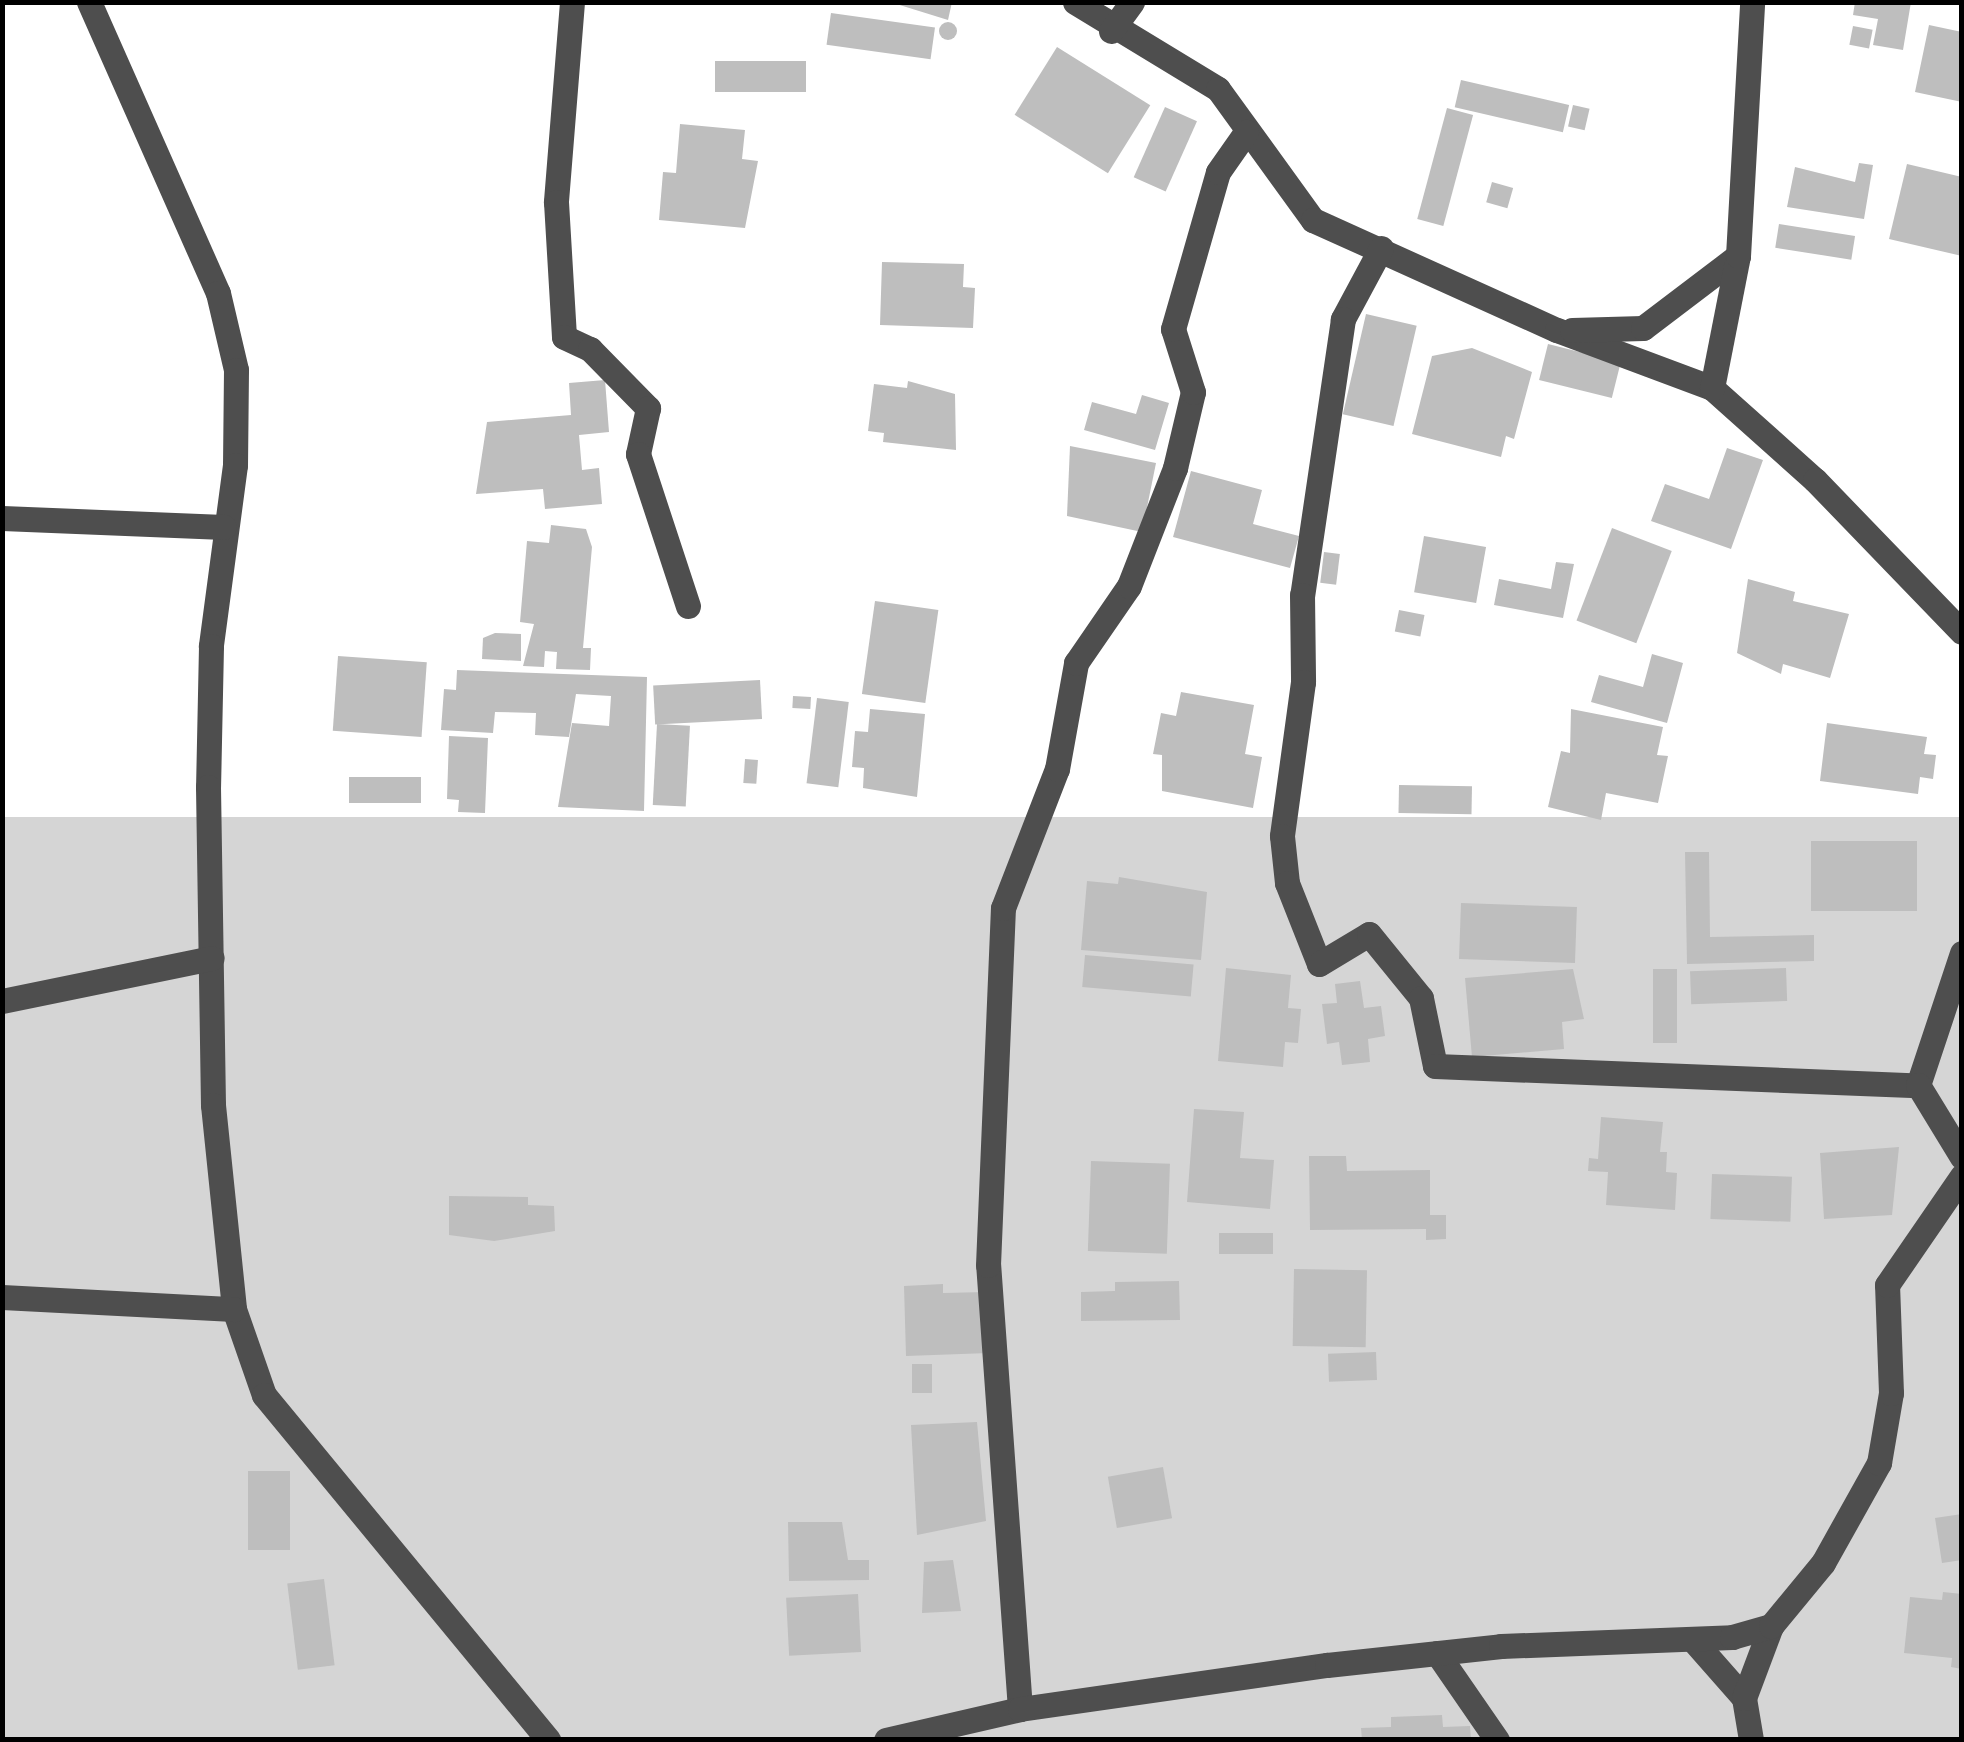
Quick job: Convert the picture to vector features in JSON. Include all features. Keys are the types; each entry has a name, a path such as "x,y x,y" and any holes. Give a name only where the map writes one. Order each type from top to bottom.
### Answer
{"street":[{"path":"89,2 230,334 235,465 211,646 212,958 218,1193 234,1309 274,1410 548,1740"},
{"path":"572,2 556,202 564,337 590,349 648,408 638,454 688,606"},
{"path":"1075,2 1111,31 1218,89 1313,220 1556,330 1712,388 1815,480 1962,632"},
{"path":"1111,31 1132,2"},
{"path":"1712,388 1738,256 1752,2"},
{"path":"1020,1709 988,1266 1003,908 1056,769 1076,663 1129,586 1175,468 1192,392 1173,328 1218,172 1246,132"},
{"path":"1382,248 1343,319 1302,596 1303,682 1282,836 1286,883 1319,964 1370,934 1421,998 1435,1066 1918,1085"},
{"path":"1556,330 1643,328 1738,256"},
{"path":"2,518 224,527"},
{"path":"1962,952 1918,1085 1962,1157"},
{"path":"2,1001 212,958"},
{"path":"1750,1740 1744,1698 1771,1626 1823,1563 1879,1462 1891,1393 1887,1285 1962,1176"},
{"path":"2,1297 234,1309"},
{"path":"886,1740 1020,1709 1438,1653 1693,1640 1771,1626"},
{"path":"1693,1640 1744,1698"},
{"path":"1438,1653 1497,1740"}],"shaded area":[{"path":"2,817 1961,817 1961,1739 2,1739"}],"building":[{"path":"890,2 952,2 948,20"},
{"path":"1855,2 1911,2 1903,50 1873,45 1878,19 1853,15"},
{"path":"831,13 935,28 931,59 827,45"},
{"path":"948,22 957,31 948,40 939,31"},
{"path":"1929,25 1962,32 1962,102 1915,92"},
{"path":"1853,26 1873,30 1869,48 1849,45"},
{"path":"1057,47 1150,105 1108,173 1015,115"},
{"path":"715,61 806,61 806,92 715,92"},
{"path":"1461,80 1569,105 1563,132 1455,107"},
{"path":"1573,105 1590,109 1585,130 1568,126"},
{"path":"1165,107 1197,121 1166,192 1134,177"},
{"path":"1447,108 1473,115 1443,226 1417,219"},
{"path":"680,124 745,130 742,159 758,161 745,228 659,220 663,172 676,173"},
{"path":"1859,163 1873,165 1864,219 1787,207 1795,167 1855,182"},
{"path":"1907,164 1962,177 1962,256 1889,239"},
{"path":"1492,182 1513,188 1507,208 1486,202"},
{"path":"1779,224 1855,236 1851,260 1775,248"},
{"path":"882,262 964,264 963,287 975,288 973,328 880,325"},
{"path":"1366,314 1417,326 1393,426 1343,414"},
{"path":"1548,344 1621,362 1612,398 1539,380"},
{"path":"1472,348 1532,372 1514,439 1506,436 1501,457 1412,434 1432,356"},
{"path":"605,380 609,432 579,435 582,470 599,468 602,504 545,509 543,489 476,494 487,422 571,415 569,383"},
{"path":"908,381 955,394 956,450 883,442 884,433 868,431 874,384 907,388"},
{"path":"1142,395 1169,403 1155,450 1084,430 1092,402 1136,414"},
{"path":"1070,446 1156,463 1142,532 1067,516"},
{"path":"1727,448 1763,460 1731,549 1651,521 1665,484 1709,499"},
{"path":"1191,471 1262,490 1253,524 1299,536 1290,568 1173,537"},
{"path":"551,525 586,529 592,547 583,648 591,648 590,670 556,669 557,652 545,651 544,667 523,666 534,624 520,622 527,541 549,543"},
{"path":"1612,528 1672,551 1636,643 1577,620"},
{"path":"1424,536 1486,547 1476,603 1414,592"},
{"path":"1324,552 1340,554 1336,585 1320,583"},
{"path":"1556,562 1574,564 1563,618 1494,605 1499,579 1551,589"},
{"path":"1748,579 1795,592 1793,601 1849,614 1830,678 1783,664 1781,674 1737,653"},
{"path":"875,601 938,610 925,703 862,694"},
{"path":"1399,610 1425,615 1420,637 1395,632"},
{"path":"495,633 521,634 521,661 482,659 483,638"},
{"path":"1652,654 1683,663 1667,723 1591,702 1599,675 1643,687"},
{"path":"338,656 427,662 422,737 333,731"},
{"path":"457,670 647,677 644,811 558,807 572,723 609,726 611,696 576,694 569,737 535,735 536,713 495,712 493,733 441,730 444,689 456,690"},
{"path":"760,680 762,719 655,725 653,686"},
{"path":"1181,692 1254,705 1245,754 1262,757 1253,808 1162,791 1162,755 1153,754 1161,713 1176,716"},
{"path":"793,696 811,697 810,709 792,708"},
{"path":"817,698 849,702 838,787 807,783"},
{"path":"870,709 925,714 917,797 863,788 864,768 852,767 855,731 868,732"},
{"path":"1571,709 1663,727 1657,755 1668,756 1658,803 1606,793 1601,820 1548,807 1561,751 1570,753"},
{"path":"1827,723 1927,737 1924,754 1936,755 1933,779 1920,777 1918,794 1820,781"},
{"path":"657,724 690,726 686,807 653,805"},
{"path":"449,736 488,738 485,813 458,812 459,800 447,799"},
{"path":"745,759 758,760 756,784 743,783"},
{"path":"349,777 421,777 421,803 349,803"},
{"path":"1399,785 1472,786 1472,814 1399,813"},
{"path":"1811,841 1917,841 1917,911 1811,911"},
{"path":"1685,852 1709,852 1710,937 1814,935 1814,961 1687,964"},
{"path":"1119,877 1207,892 1201,960 1081,950 1087,881 1118,884"},
{"path":"1461,903 1577,907 1575,963 1459,959"},
{"path":"1085,955 1194,964 1191,996 1082,987"},
{"path":"1226,968 1291,975 1288,1008 1301,1009 1298,1043 1285,1042 1283,1067 1218,1061"},
{"path":"1786,968 1787,1001 1691,1004 1690,971"},
{"path":"1573,969 1584,1019 1562,1022 1564,1049 1472,1057 1465,978"},
{"path":"1653,969 1677,969 1677,1043 1653,1043"},
{"path":"1360,981 1364,1008 1381,1006 1385,1036 1368,1039 1370,1062 1342,1065 1339,1042 1327,1044 1322,1004 1337,1003 1335,984"},
{"path":"1194,1109 1244,1112 1240,1158 1274,1160 1270,1209 1187,1202"},
{"path":"1601,1117 1663,1122 1660,1152 1667,1152 1666,1172 1677,1173 1675,1210 1606,1205 1608,1172 1588,1171 1589,1158 1598,1159"},
{"path":"1899,1147 1892,1215 1824,1219 1820,1153"},
{"path":"1309,1156 1346,1156 1347,1171 1430,1170 1430,1215 1446,1215 1446,1239 1426,1240 1426,1229 1310,1230"},
{"path":"1091,1161 1170,1164 1167,1254 1088,1251"},
{"path":"1712,1174 1792,1177 1790,1222 1710,1219"},
{"path":"449,1196 528,1197 528,1205 554,1206 555,1231 494,1241 449,1235"},
{"path":"1219,1233 1273,1233 1273,1254 1219,1254"},
{"path":"1294,1269 1367,1270 1366,1347 1293,1346"},
{"path":"1179,1281 1180,1320 1081,1321 1081,1292 1115,1291 1115,1282"},
{"path":"943,1284 943,1293 987,1292 989,1353 906,1356 904,1286"},
{"path":"1376,1352 1377,1380 1329,1382 1328,1354"},
{"path":"912,1364 932,1364 932,1393 912,1393"},
{"path":"977,1422 986,1521 917,1535 911,1425"},
{"path":"1163,1467 1172,1518 1117,1528 1108,1477"},
{"path":"248,1471 290,1471 290,1550 248,1550"},
{"path":"1962,1514 1962,1560 1942,1563 1935,1518"},
{"path":"788,1522 842,1522 848,1560 869,1560 869,1580 789,1581"},
{"path":"953,1560 961,1611 922,1613 924,1562"},
{"path":"324,1579 335,1665 298,1670 287,1584"},
{"path":"1943,1592 1962,1594 1962,1669 1951,1667 1952,1658 1904,1653 1910,1597 1942,1600"},
{"path":"858,1594 861,1652 789,1656 786,1598"},
{"path":"1442,1715 1443,1727 1470,1726 1471,1740 1362,1740 1361,1728 1391,1727 1391,1717"}]}
